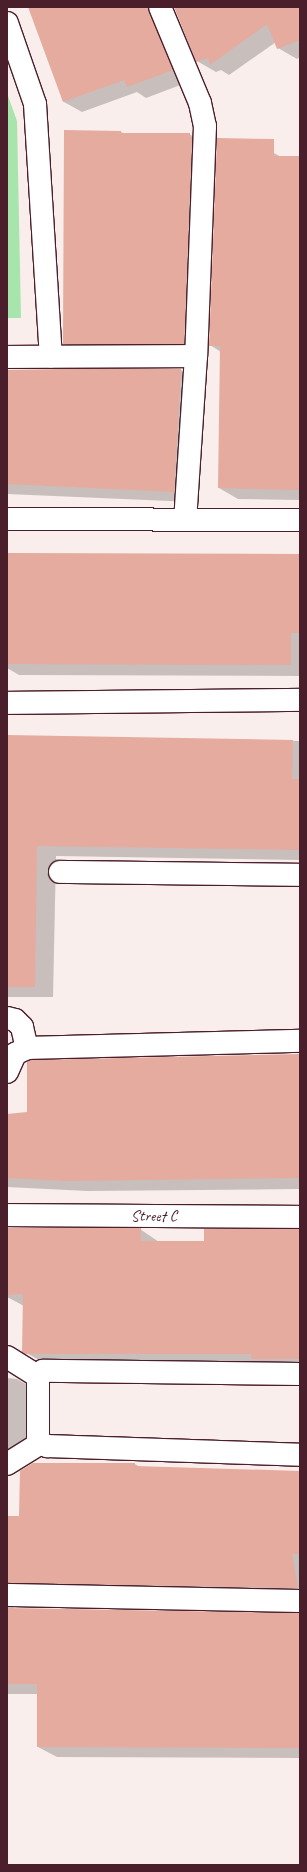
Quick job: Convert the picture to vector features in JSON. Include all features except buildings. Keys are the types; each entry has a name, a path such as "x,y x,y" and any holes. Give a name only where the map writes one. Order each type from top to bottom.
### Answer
{"street":[{"path":"160,7 200,103 205,126 196,356 185,520"},
{"path":"7,22 35,104 51,356"},
{"path":"7,357 196,356"},
{"path":"7,519 300,520"},
{"path":"7,703 300,700"},
{"path":"60,872 300,875"},
{"path":"7,1018 15,1020 22,1027 28,1048"},
{"path":"7,1072 15,1054 28,1048 300,1041"},
{"name":"Street C","path":"7,1215 300,1217"},
{"path":"7,1357 38,1376"},
{"path":"300,1374 43,1371 38,1376 38,1437 41,1443 47,1446 300,1455"},
{"path":"7,1464 41,1443"},
{"path":"7,1595 300,1601"}],"green space":[{"path":"7,93 17,121 21,318 7,318"}]}
